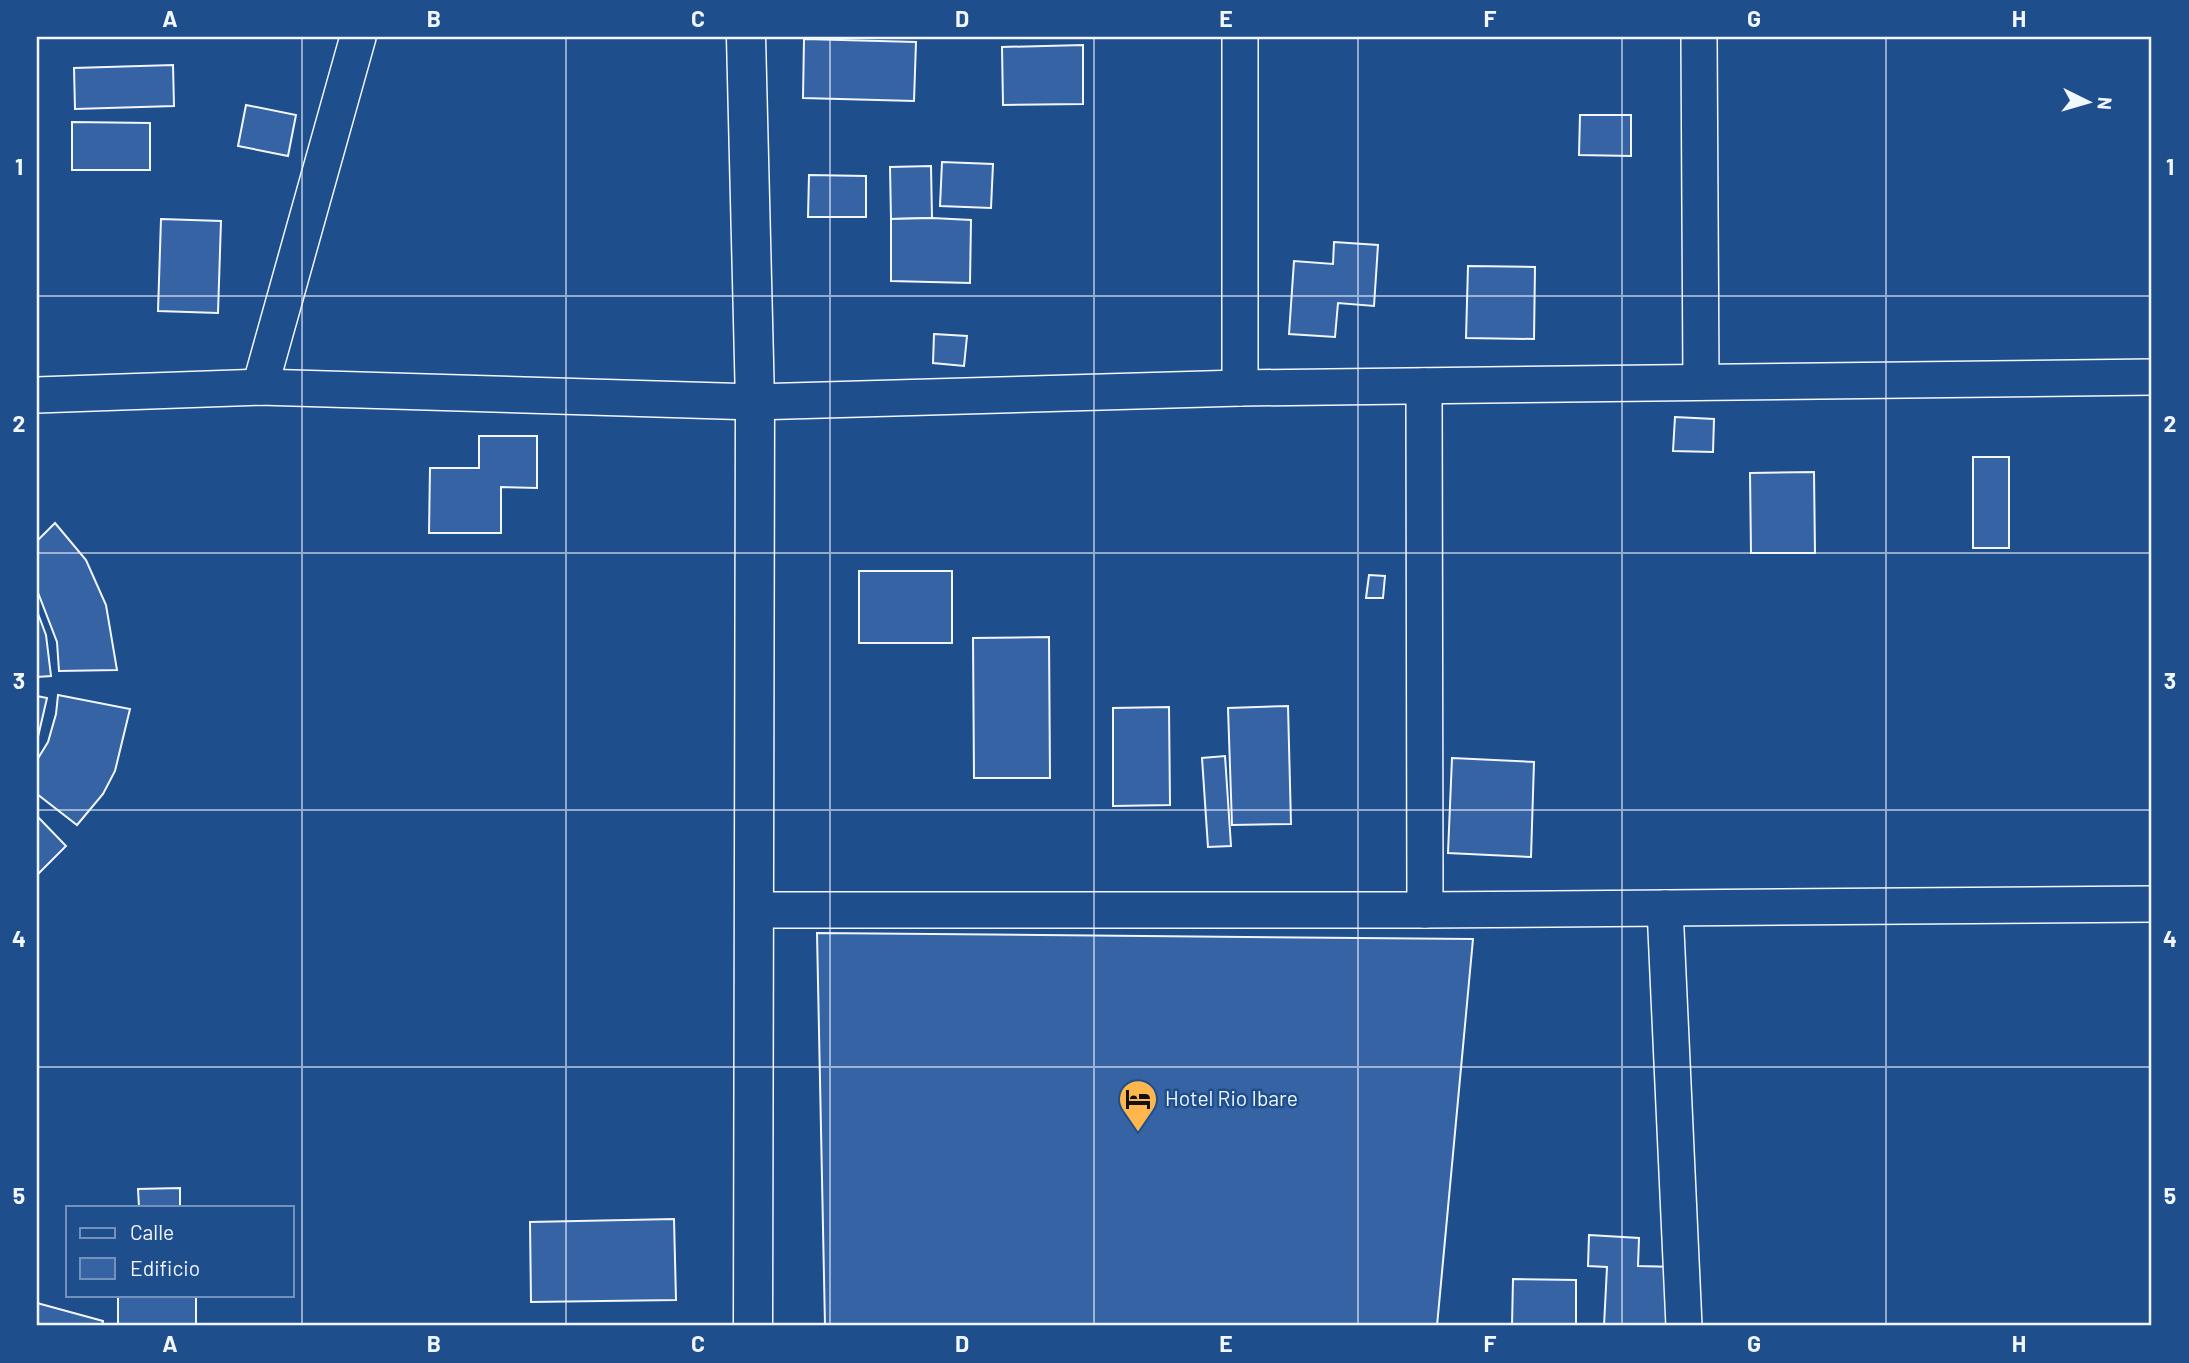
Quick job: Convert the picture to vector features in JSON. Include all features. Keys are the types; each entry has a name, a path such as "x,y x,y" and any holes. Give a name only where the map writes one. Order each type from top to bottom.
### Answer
{"street":[{"path":"261,387 358,37"},
{"path":"746,37 755,401 753,1326"},
{"path":"1240,37 1240,388"},
{"path":"1699,37 1702,382"},
{"path":"37,396 261,387 755,401 1240,388 2152,377"},
{"path":"1424,386 1425,910"},
{"path":"755,910 1425,910 2152,904"},
{"path":"1665,908 1684,1326"}],"building":[{"path":"804,39 916,42 914,101 803,98"},
{"path":"1083,45 1083,104 1003,105 1002,47"},
{"path":"173,65 174,106 75,109 74,68"},
{"path":"246,105 296,115 288,156 238,146"},
{"path":"1580,115 1631,115 1631,156 1579,155"},
{"path":"72,122 150,123 150,170 72,170"},
{"path":"942,162 993,164 991,208 940,206"},
{"path":"931,166 932,218 891,219 890,167"},
{"path":"809,175 866,176 866,217 808,217"},
{"path":"161,219 221,221 218,313 158,311"},
{"path":"891,219 971,220 970,283 891,281"},
{"path":"1334,242 1378,245 1374,306 1338,303 1335,337 1289,334 1294,261 1333,264"},
{"path":"1468,266 1535,267 1534,339 1466,338"},
{"path":"934,334 967,336 964,366 933,363"},
{"path":"1675,417 1714,419 1713,452 1673,451"},
{"path":"479,436 537,436 537,488 501,487 501,533 429,533 430,468 479,468"},
{"path":"1973,457 2009,457 2009,548 1973,548"},
{"path":"1814,472 1815,553 1751,553 1750,473"},
{"path":"55,523 86,560 106,605 117,670 59,671 57,642 37,590 37,541"},
{"path":"859,571 952,571 952,643 859,643"},
{"path":"1369,575 1385,576 1383,598 1366,598"},
{"path":"37,611 46,635 51,676 37,677"},
{"path":"1049,637 1050,778 974,778 973,638"},
{"path":"58,695 130,709 115,771 103,794 77,825 37,794 37,760 48,742"},
{"path":"37,696 47,698 37,741"},
{"path":"1288,706 1291,824 1232,825 1228,708"},
{"path":"1169,707 1170,805 1113,806 1113,708"},
{"path":"1225,756 1231,846 1208,847 1202,758"},
{"path":"1452,758 1534,762 1531,857 1448,853"},
{"path":"37,816 66,846 37,875"},
{"name":"Hotel Rio Ibare","path":"817,933 1473,939 1437,1326 825,1326"},
{"path":"180,1188 180,1206 139,1206 138,1189"},
{"path":"674,1219 676,1300 531,1302 530,1222"},
{"path":"1589,1235 1639,1238 1638,1266 1678,1267 1675,1326 1604,1326 1607,1267 1588,1266"},
{"path":"1513,1279 1576,1280 1576,1326 1512,1326"},
{"path":"118,1296 196,1296 196,1326 118,1326"},
{"path":"37,1303 103,1321 102,1326 37,1326"}],"place":[{"name":"Hotel Rio Ibare","path":"1138,1133"}]}
